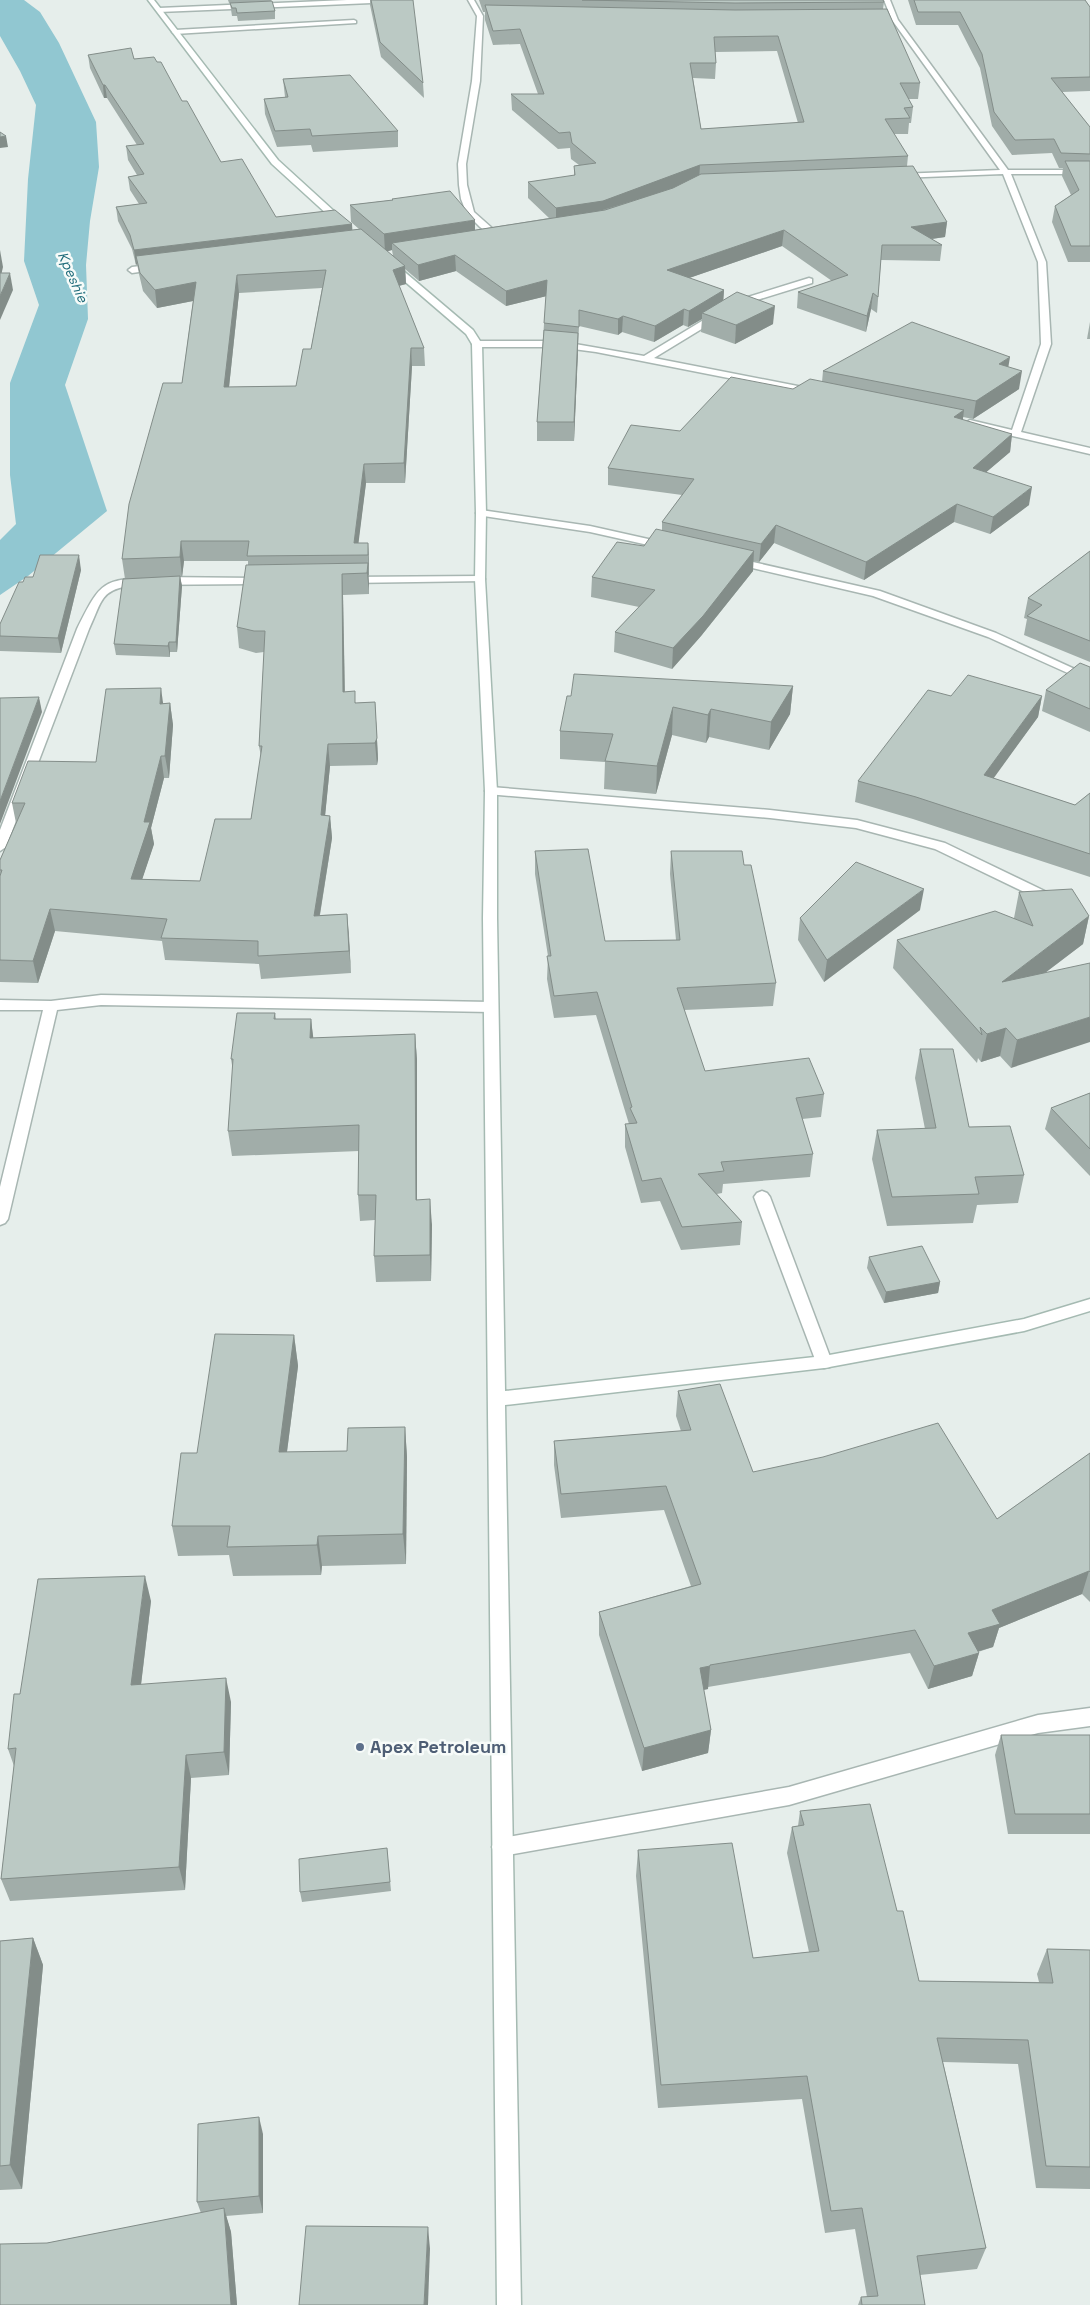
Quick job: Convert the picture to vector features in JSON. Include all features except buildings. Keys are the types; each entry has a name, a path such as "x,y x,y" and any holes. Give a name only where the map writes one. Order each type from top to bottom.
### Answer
{"street":[{"path":"151,0 275,162 350,230"},
{"path":"159,10 395,0"},
{"path":"471,0 480,16 476,81 462,164 462,175 471,213 498,238"},
{"path":"887,0 895,20 1006,172 1042,262 1046,344 1016,433"},
{"path":"480,16 490,17"},
{"path":"886,20 895,20"},
{"path":"174,32 354,22"},
{"path":"887,177 1006,172 1090,172"},
{"path":"488,240 508,237"},
{"path":"382,257 470,332 477,344 481,513 480,579 491,791 491,1007 509,2305"},
{"path":"132,270 171,266"},
{"path":"646,358 738,303 809,281"},
{"path":"477,344 558,344 646,358 821,394"},
{"path":"958,421 1090,451"},
{"path":"481,513 590,529 678,549"},
{"path":"727,560 876,592 992,634 1090,680"},
{"path":"333,580 480,579"},
{"path":"0,847 83,629 99,595 110,586 138,582 275,581"},
{"path":"491,791 770,814 857,824 940,846 1064,906"},
{"path":"0,1005 51,1006 101,1000 491,1007"},
{"path":"0,1219 51,1006"},
{"path":"762,1197 824,1362"},
{"path":"497,1399 824,1362 1024,1325 1090,1305"},
{"path":"502,1847 789,1796 1038,1724 1090,1717"}],"water":[{"name":"Kpeshie","path":"0,0 24,0 40,12 59,43 96,122 99,167 90,221 86,265 88,319 65,385 107,511 28,576 0,595 0,540 16,524 10,475 10,383 39,305 24,261 28,179 36,105 20,71 0,36"}],"place":[{"name":"Apex Petroleum","path":"360,1747"}]}
